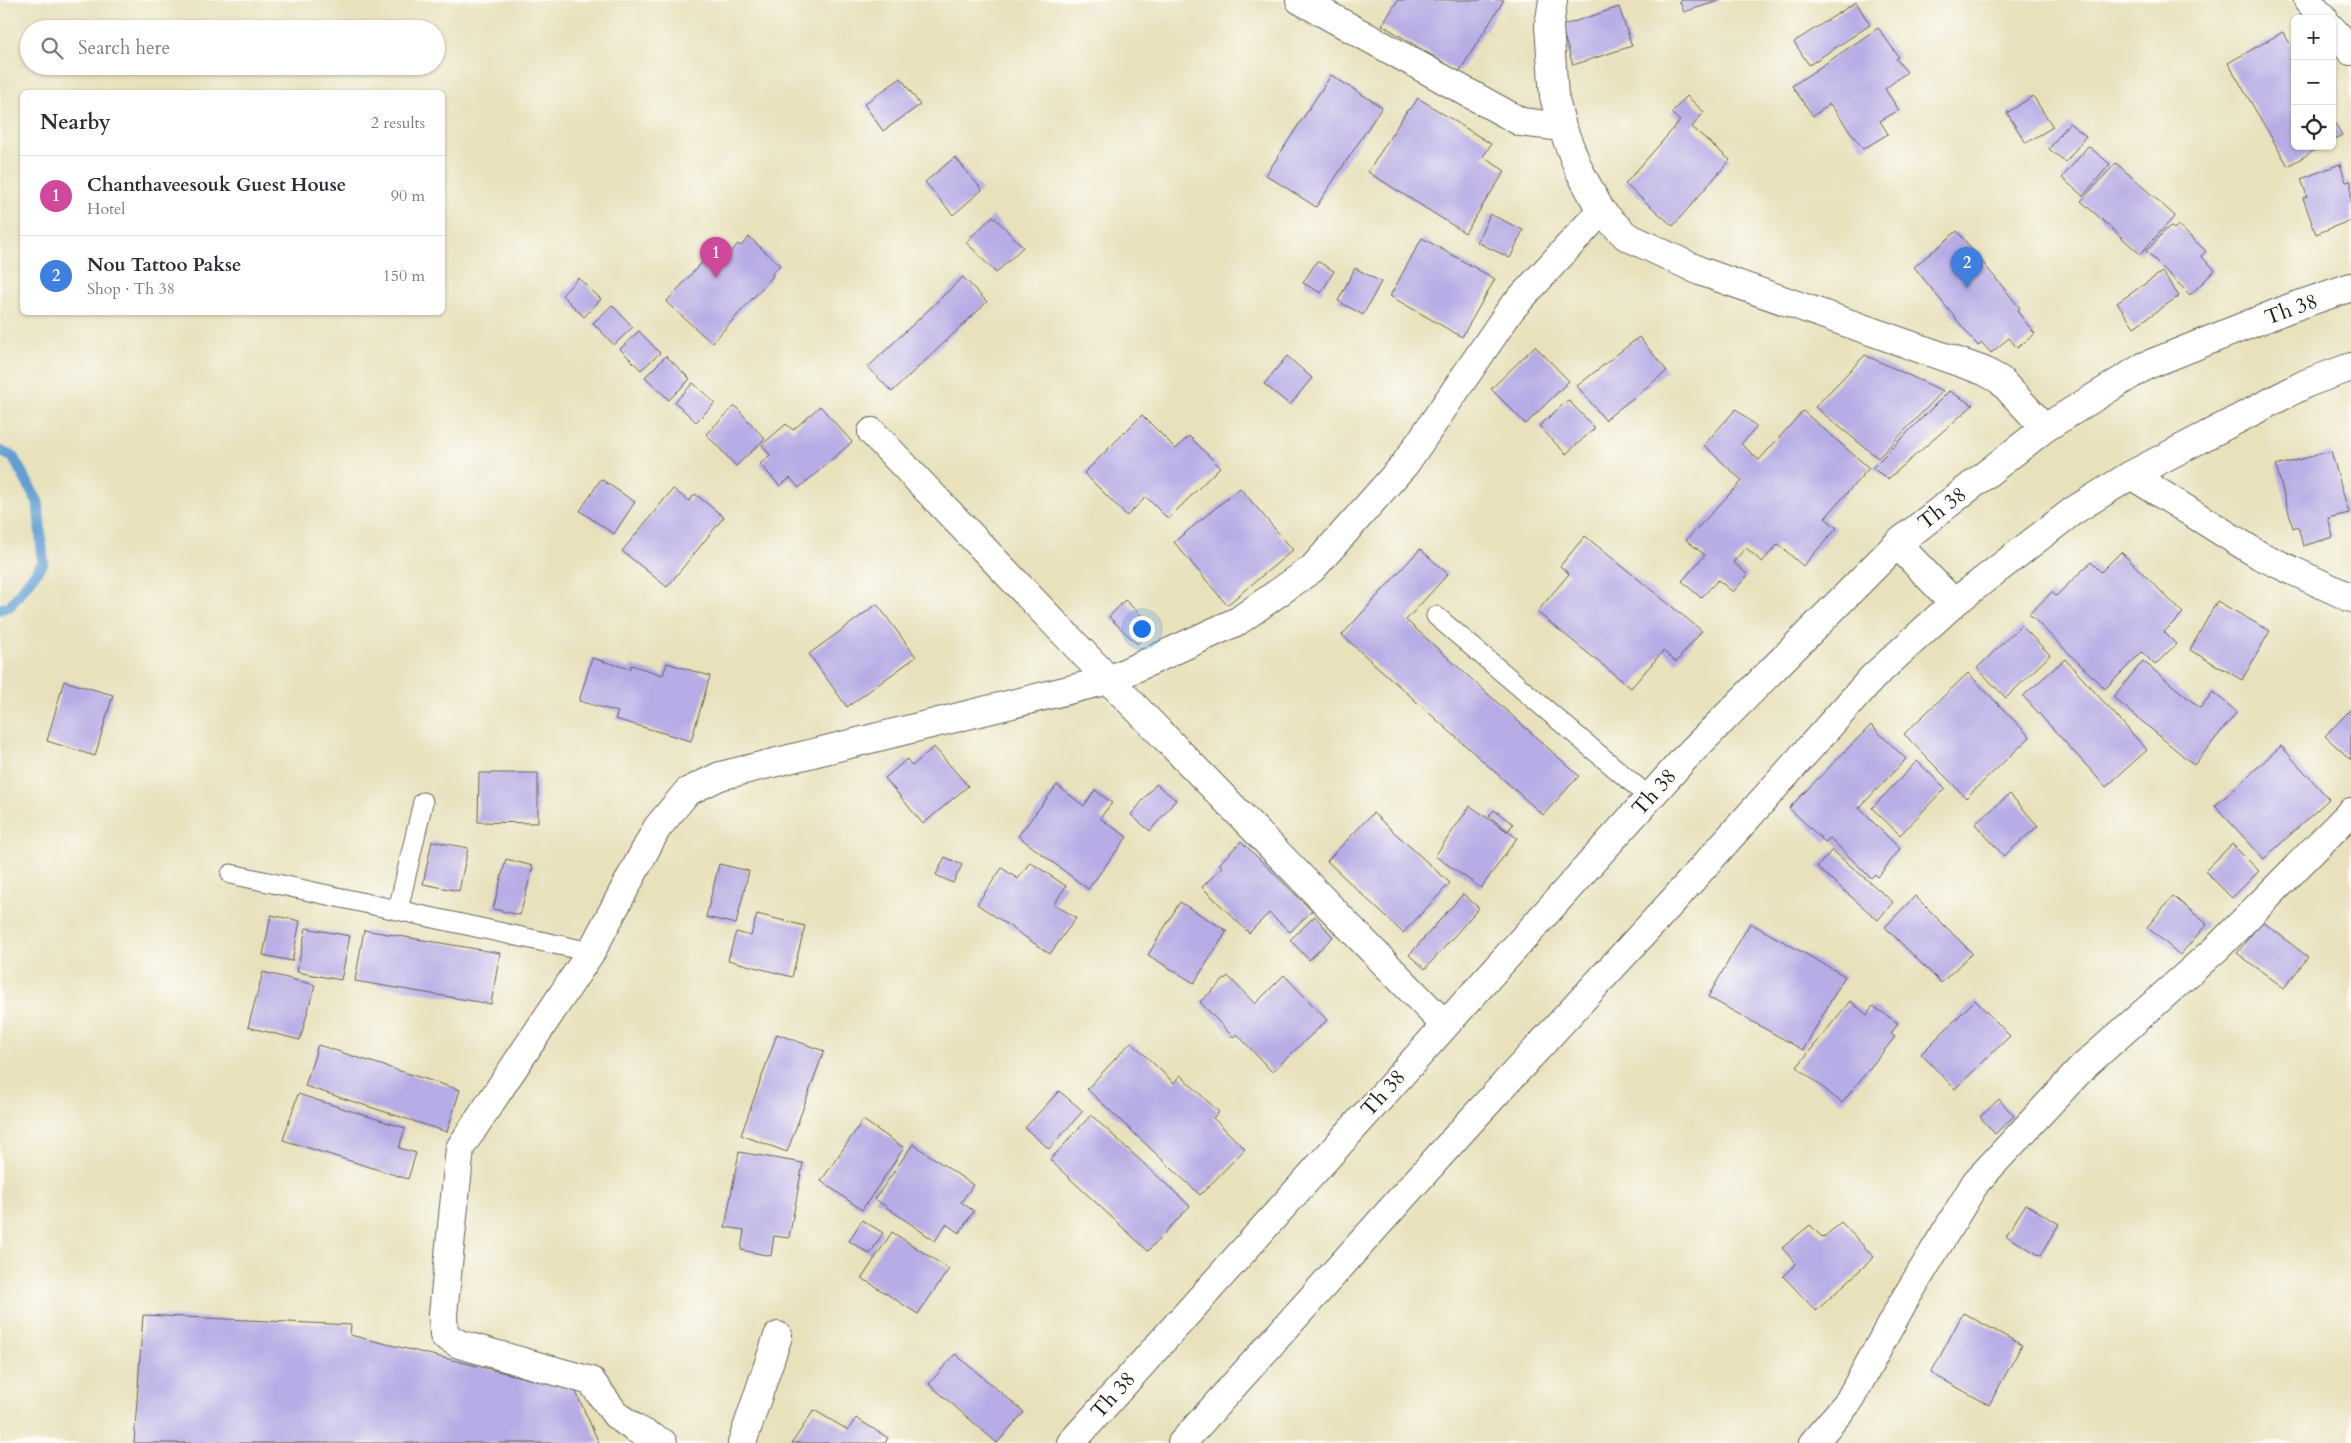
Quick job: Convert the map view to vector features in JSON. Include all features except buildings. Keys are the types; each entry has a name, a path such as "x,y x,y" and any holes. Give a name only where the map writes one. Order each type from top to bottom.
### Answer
{"street":[{"path":"1300,0 1521,122 1562,127"},
{"path":"1553,0 1549,26 1554,96 1562,127 1579,170 1601,211 1626,236 1700,271 1984,371 2000,380 2045,428"},
{"path":"2308,0 2321,15"},
{"path":"2336,33 2351,51"},
{"path":"663,1443 634,1428 616,1415 591,1381 459,1344 444,1336 443,1314 460,1148 591,952 657,828 686,792 720,776 1109,680 1238,621 1312,569 1405,464 1511,309 1601,211"},
{"name":"Th 38","path":"1071,1443 1649,797 1684,759 1897,544 2045,428 2145,366 2290,308 2351,287"},
{"path":"1182,1443 1460,1132 1672,902 1873,677 1954,603 2073,511 2131,475 2307,383 2351,367"},
{"path":"872,432 1109,680 1444,1024"},
{"path":"2131,475 2259,555 2351,598"},
{"path":"1897,544 1954,603"},
{"path":"1813,1443 1848,1401 1902,1304 1976,1182 2083,1067 2218,948 2351,812"},
{"path":"742,1443 778,1336"}],"lane":[{"path":"1436,616 1649,797"},
{"path":"398,910 423,802"},
{"path":"232,874 591,952"}],"waterway":[{"path":"0,451 13,457 38,502 43,563 10,606 0,609"}],"place":[{"name":"Chanthaveesouk Guest House","path":"716,278"},
{"name":"Nou Tattoo Pakse","path":"1967,288"}]}
